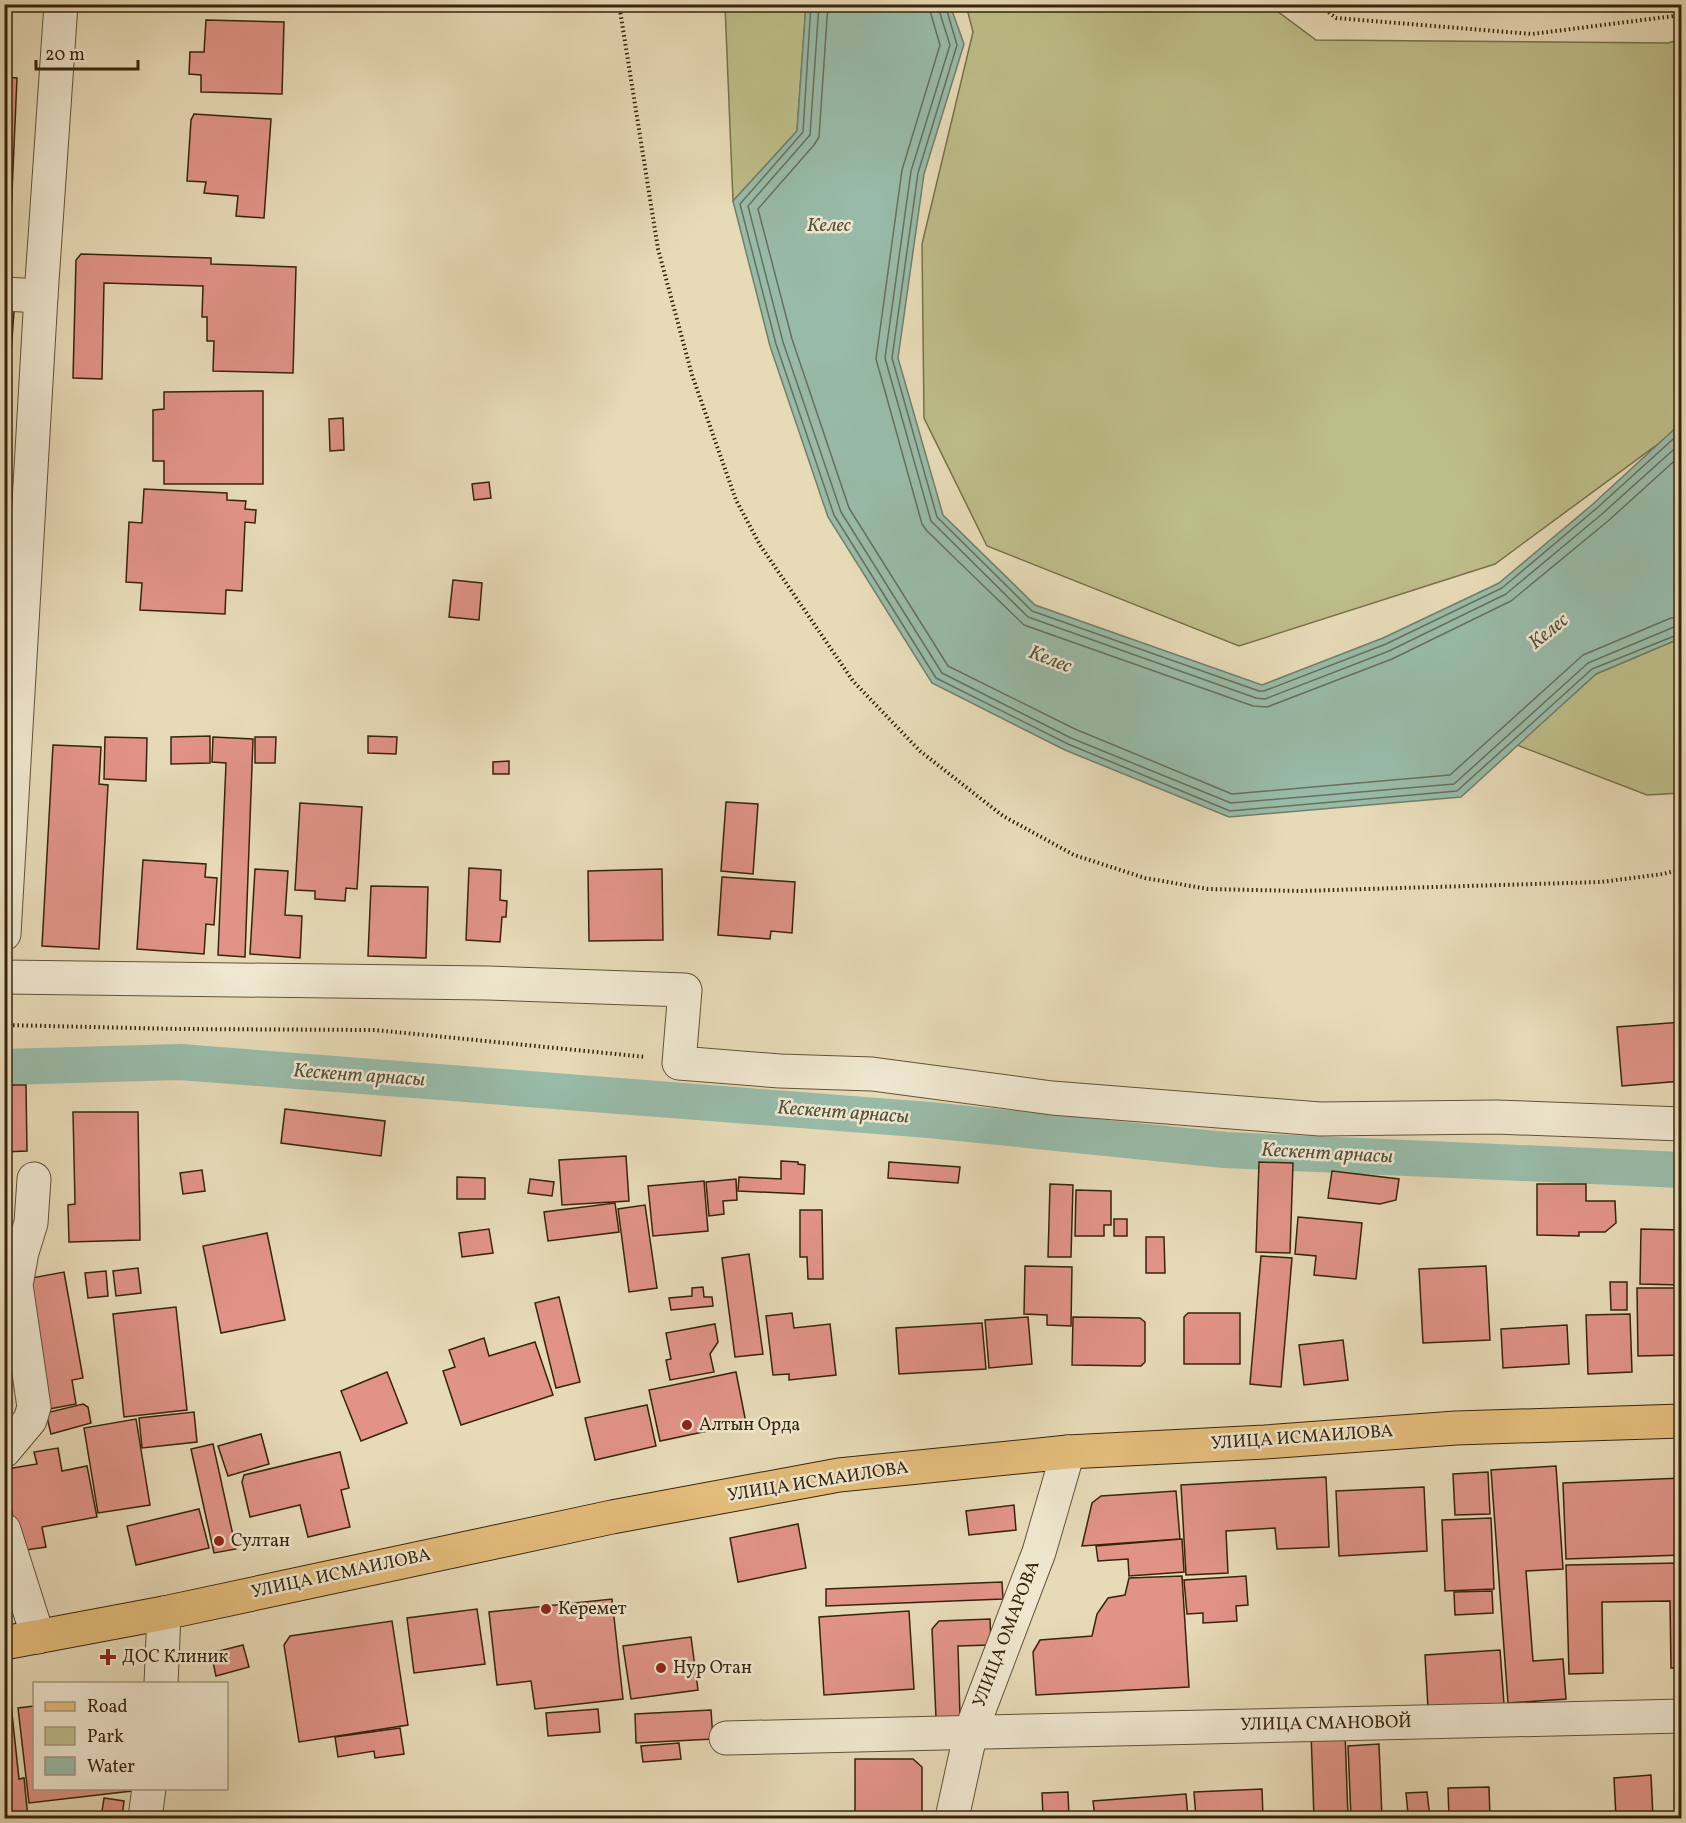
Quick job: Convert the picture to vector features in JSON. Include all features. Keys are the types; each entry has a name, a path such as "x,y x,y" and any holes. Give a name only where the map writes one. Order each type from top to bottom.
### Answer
{"main road":[{"name":"УЛИЦА ИСМАИЛОВА","path":"4,1643 164,1613 612,1517 839,1475 1068,1452 1265,1442 1456,1428 1682,1421"}],"street":[{"path":"4,934 41,296 61,4"},
{"path":"4,294 41,296"},
{"path":"4,977 487,983 685,990 679,1064 872,1074 1052,1098 1320,1119 1496,1117 1682,1124"},
{"path":"4,1451 30,1420 34,1407 16,1285 22,1252 31,1223 34,1179"},
{"name":"УЛИЦА ОМАРОВА","path":"952,1818 971,1731 1039,1552 1068,1452"},
{"path":"4,1530 38,1637"},
{"path":"161,1682 164,1613"},
{"name":"УЛИЦА СМАНОВОЙ","path":"726,1738 1682,1716"},
{"path":"146,1818 149,1790"}],"path":[{"path":"619,4 658,249 692,375 736,500 760,545 853,681 920,751 1003,816 1074,855 1144,878 1208,889 1300,891 1601,882 1663,874 1682,869"},
{"path":"1318,4 1336,18 1532,34 1682,15"},
{"path":"4,1025 375,1030 653,1057 679,1064"}],"green space":[{"path":"725,5 806,5 797,131 733,201"},
{"path":"966,5 1269,5 1316,40 1668,43 1681,39 1681,427 1495,564 1239,646 987,546 924,418 922,244 973,32"},
{"path":"1681,638 1681,793 1647,795 1517,745 1596,674"}],"water":[{"name":"Келес","path":"806,4 950,5 964,44 924,174 898,358 943,515 1035,605 1262,685 1383,638 1499,583 1593,504 1681,423 1681,638 1596,674 1461,797 1229,817 1065,750 932,683 828,517 770,346 733,201 797,131"}],"building":[{"path":"206,20 284,22 282,94 201,92 201,75 189,74 190,52 204,52"},
{"path":"4,77 17,78 10,238 4,238"},
{"path":"194,114 271,119 264,218 236,216 238,196 204,193 206,182 187,181 191,120"},
{"path":"81,254 211,258 211,264 296,267 293,373 213,371 214,341 207,341 207,317 202,317 203,286 104,283 102,379 73,378 76,260"},
{"path":"4,311 14,311 6,424 4,424"},
{"path":"263,391 263,484 164,484 164,461 153,461 153,410 164,409 164,392"},
{"path":"343,418 344,450 330,451 329,419"},
{"path":"489,482 491,498 474,500 472,484"},
{"path":"144,489 227,493 227,500 246,501 245,509 256,510 255,523 245,522 242,591 226,590 225,614 140,610 142,583 126,582 129,522 142,523"},
{"path":"453,580 482,583 479,620 449,617"},
{"path":"210,736 210,763 171,764 171,737"},
{"path":"368,736 397,737 396,754 368,753"},
{"path":"105,737 147,738 146,781 104,779"},
{"path":"213,737 253,739 245,957 218,955 226,763 212,762"},
{"path":"255,737 276,737 275,763 255,763"},
{"path":"53,745 101,747 99,784 108,785 99,949 42,946"},
{"path":"509,761 509,774 493,774 493,762"},
{"path":"726,802 758,804 753,874 721,871"},
{"path":"300,803 362,807 357,889 346,888 345,901 315,899 315,891 295,890"},
{"path":"143,860 206,864 205,877 217,878 214,925 206,924 204,954 137,949"},
{"path":"469,868 501,870 500,900 507,901 506,917 502,917 500,942 466,940"},
{"path":"255,869 288,871 285,915 302,916 300,958 250,954"},
{"path":"662,869 663,940 589,941 588,871"},
{"path":"722,877 795,882 792,933 771,931 770,939 718,935"},
{"path":"371,886 428,887 426,958 368,956"},
{"path":"1682,1022 1682,1081 1622,1086 1617,1027"},
{"path":"4,1085 26,1085 27,1151 4,1152"},
{"path":"285,1109 385,1121 381,1156 281,1143"},
{"path":"73,1112 138,1112 140,1240 69,1242 68,1205 75,1204"},
{"path":"626,1156 629,1201 562,1205 559,1160"},
{"path":"781,1161 798,1162 798,1164 805,1165 804,1194 738,1191 739,1177 781,1179"},
{"path":"889,1162 960,1167 958,1183 888,1178"},
{"path":"1259,1162 1293,1163 1290,1253 1256,1252"},
{"path":"202,1170 205,1191 183,1194 180,1173"},
{"path":"1332,1171 1399,1179 1396,1200 1380,1204 1328,1198"},
{"path":"457,1177 485,1178 485,1199 457,1199"},
{"path":"530,1179 554,1182 552,1196 528,1193"},
{"path":"736,1179 737,1200 723,1201 724,1214 709,1216 706,1182"},
{"path":"704,1181 708,1231 653,1236 648,1186"},
{"path":"1050,1184 1073,1185 1071,1257 1048,1257"},
{"path":"1537,1184 1586,1184 1586,1201 1615,1201 1616,1223 1605,1232 1579,1232 1579,1236 1537,1235"},
{"path":"1076,1190 1111,1191 1111,1225 1104,1225 1104,1236 1075,1236"},
{"path":"615,1203 619,1232 548,1241 544,1212"},
{"path":"645,1205 657,1288 629,1292 618,1209"},
{"path":"800,1210 822,1210 823,1279 808,1279 807,1257 800,1257"},
{"path":"1298,1217 1362,1223 1356,1279 1314,1275 1316,1256 1295,1254"},
{"path":"1114,1219 1127,1219 1127,1236 1114,1236"},
{"path":"489,1229 493,1253 462,1257 459,1233"},
{"path":"1641,1229 1682,1230 1682,1285 1640,1284"},
{"path":"267,1233 285,1320 221,1333 203,1246"},
{"path":"1146,1237 1164,1237 1165,1273 1146,1273"},
{"path":"749,1254 763,1354 735,1357 722,1258"},
{"path":"1261,1256 1292,1258 1281,1387 1250,1384"},
{"path":"1025,1266 1072,1267 1071,1326 1047,1325 1047,1315 1024,1314"},
{"path":"1486,1266 1490,1340 1423,1343 1419,1269"},
{"path":"138,1268 141,1293 116,1296 113,1271"},
{"path":"106,1271 108,1296 88,1298 85,1273"},
{"path":"64,1272 83,1378 72,1380 76,1404 49,1409 26,1279"},
{"path":"1610,1282 1627,1282 1627,1310 1611,1310"},
{"path":"703,1287 704,1297 712,1297 713,1306 671,1310 669,1298 692,1296 692,1288"},
{"path":"1637,1288 1682,1288 1682,1355 1638,1356"},
{"path":"559,1297 580,1382 556,1388 535,1303"},
{"path":"176,1307 187,1410 124,1417 113,1314"},
{"path":"792,1313 794,1328 830,1324 836,1375 789,1380 789,1374 773,1375 766,1316"},
{"path":"1188,1313 1240,1313 1240,1364 1184,1364 1184,1317"},
{"path":"1630,1314 1632,1372 1588,1374 1586,1315"},
{"path":"1028,1317 1032,1364 989,1368 985,1320"},
{"path":"1073,1317 1140,1318 1145,1322 1145,1362 1141,1366 1072,1365"},
{"path":"982,1323 986,1369 899,1374 896,1328"},
{"path":"715,1324 718,1342 710,1354 714,1372 670,1380 666,1360 671,1359 666,1333"},
{"path":"1567,1325 1569,1364 1503,1368 1501,1329"},
{"path":"14,1336 19,1358 4,1360 4,1338"},
{"path":"484,1338 489,1356 535,1342 553,1395 461,1425 443,1371 455,1367 449,1350"},
{"path":"1343,1340 1348,1380 1304,1385 1299,1345"},
{"path":"387,1372 407,1423 361,1441 341,1391"},
{"path":"736,1372 746,1423 660,1441 649,1390"},
{"path":"83,1404 88,1407 91,1423 51,1434 46,1413"},
{"path":"647,1405 656,1446 595,1460 585,1418"},
{"path":"194,1412 197,1442 142,1448 139,1418"},
{"path":"136,1419 150,1505 98,1513 84,1428"},
{"path":"261,1434 269,1464 228,1476 218,1446"},
{"path":"213,1444 236,1549 214,1553 191,1449"},
{"path":"58,1448 62,1471 87,1466 97,1517 42,1527 46,1547 19,1551 5,1473 7,1469 37,1464 34,1452"},
{"path":"340,1452 349,1488 341,1490 350,1527 308,1537 300,1505 250,1517 242,1482 244,1475"},
{"path":"1556,1466 1563,1569 1526,1571 1533,1661 1563,1659 1566,1699 1508,1703 1491,1470"},
{"path":"1488,1472 1490,1514 1455,1515 1453,1474"},
{"path":"1326,1477 1329,1547 1277,1549 1275,1528 1226,1531 1228,1573 1186,1575 1181,1485"},
{"path":"1682,1478 1682,1555 1566,1559 1563,1483"},
{"path":"1424,1487 1427,1551 1339,1556 1336,1491"},
{"path":"1176,1491 1180,1539 1082,1546 1092,1503 1101,1496"},
{"path":"1014,1505 1016,1530 969,1535 966,1511"},
{"path":"199,1509 209,1548 136,1565 127,1526"},
{"path":"1491,1518 1494,1589 1445,1591 1442,1520"},
{"path":"798,1524 806,1568 738,1582 730,1538"},
{"path":"1182,1539 1184,1572 1129,1576 1128,1559 1098,1561 1096,1546"},
{"path":"1682,1563 1682,1668 1671,1668 1670,1601 1602,1602 1603,1673 1569,1674 1566,1565"},
{"path":"1182,1576 1189,1687 1036,1695 1033,1652 1040,1640 1092,1636 1097,1614 1108,1598 1125,1595 1129,1578"},
{"path":"1246,1576 1248,1605 1236,1606 1237,1621 1203,1623 1203,1613 1187,1614 1184,1580"},
{"path":"1002,1582 1003,1599 826,1606 826,1589"},
{"path":"1492,1591 1493,1613 1455,1615 1454,1592"},
{"path":"612,1599 623,1699 535,1709 531,1681 497,1685 489,1612"},
{"path":"477,1609 485,1664 414,1673 407,1618"},
{"path":"909,1611 914,1689 824,1695 819,1617"},
{"path":"990,1619 991,1645 958,1646 960,1717 936,1718 932,1629 939,1621"},
{"path":"392,1621 408,1725 299,1742 284,1645 290,1636"},
{"name":"Нур Отан","path":"691,1637 698,1690 631,1699 623,1646"},
{"path":"243,1645 249,1667 216,1676 211,1653"},
{"path":"1500,1650 1504,1704 1428,1708 1425,1655"},
{"path":"11,1704 19,1779 24,1778 28,1818 4,1818 4,1705"},
{"path":"33,1706 33,1790 132,1791 29,1803 18,1708"},
{"path":"598,1709 600,1732 548,1736 546,1713"},
{"path":"711,1710 713,1739 636,1743 635,1714"},
{"path":"400,1728 404,1754 375,1758 374,1751 338,1757 335,1737"},
{"path":"1345,1731 1348,1818 1314,1818 1311,1732"},
{"path":"679,1743 681,1759 643,1762 641,1746"},
{"path":"1379,1744 1382,1818 1351,1818 1348,1746"},
{"path":"855,1759 913,1759 922,1767 922,1818 855,1818"},
{"path":"1651,1775 1653,1818 1616,1818 1614,1778"},
{"path":"1489,1787 1490,1818 1449,1818 1448,1788"},
{"path":"1262,1789 1263,1818 1196,1818 1194,1792"},
{"path":"1068,1792 1069,1818 1043,1818 1042,1793"},
{"path":"1427,1792 1430,1818 1388,1818 1387,1816 1408,1814 1406,1793"},
{"path":"1186,1794 1188,1818 1095,1818 1093,1801"},
{"path":"104,1798 124,1801 122,1818 101,1818"},
{"path":"777,1812 777,1818 707,1818 707,1817"}],"waterway":[{"name":"Кескент арнасы","path":"4,1067 180,1062 929,1120 1225,1150 1682,1170"}],"place":[{"name":"Алтын Орда","path":"687,1425"},
{"name":"Султан","path":"219,1541"},
{"name":"Керемет","path":"546,1609"},
{"name":"ДОС Клиник","path":"108,1657"},
{"name":"Нур Отан","path":"661,1668"}]}
